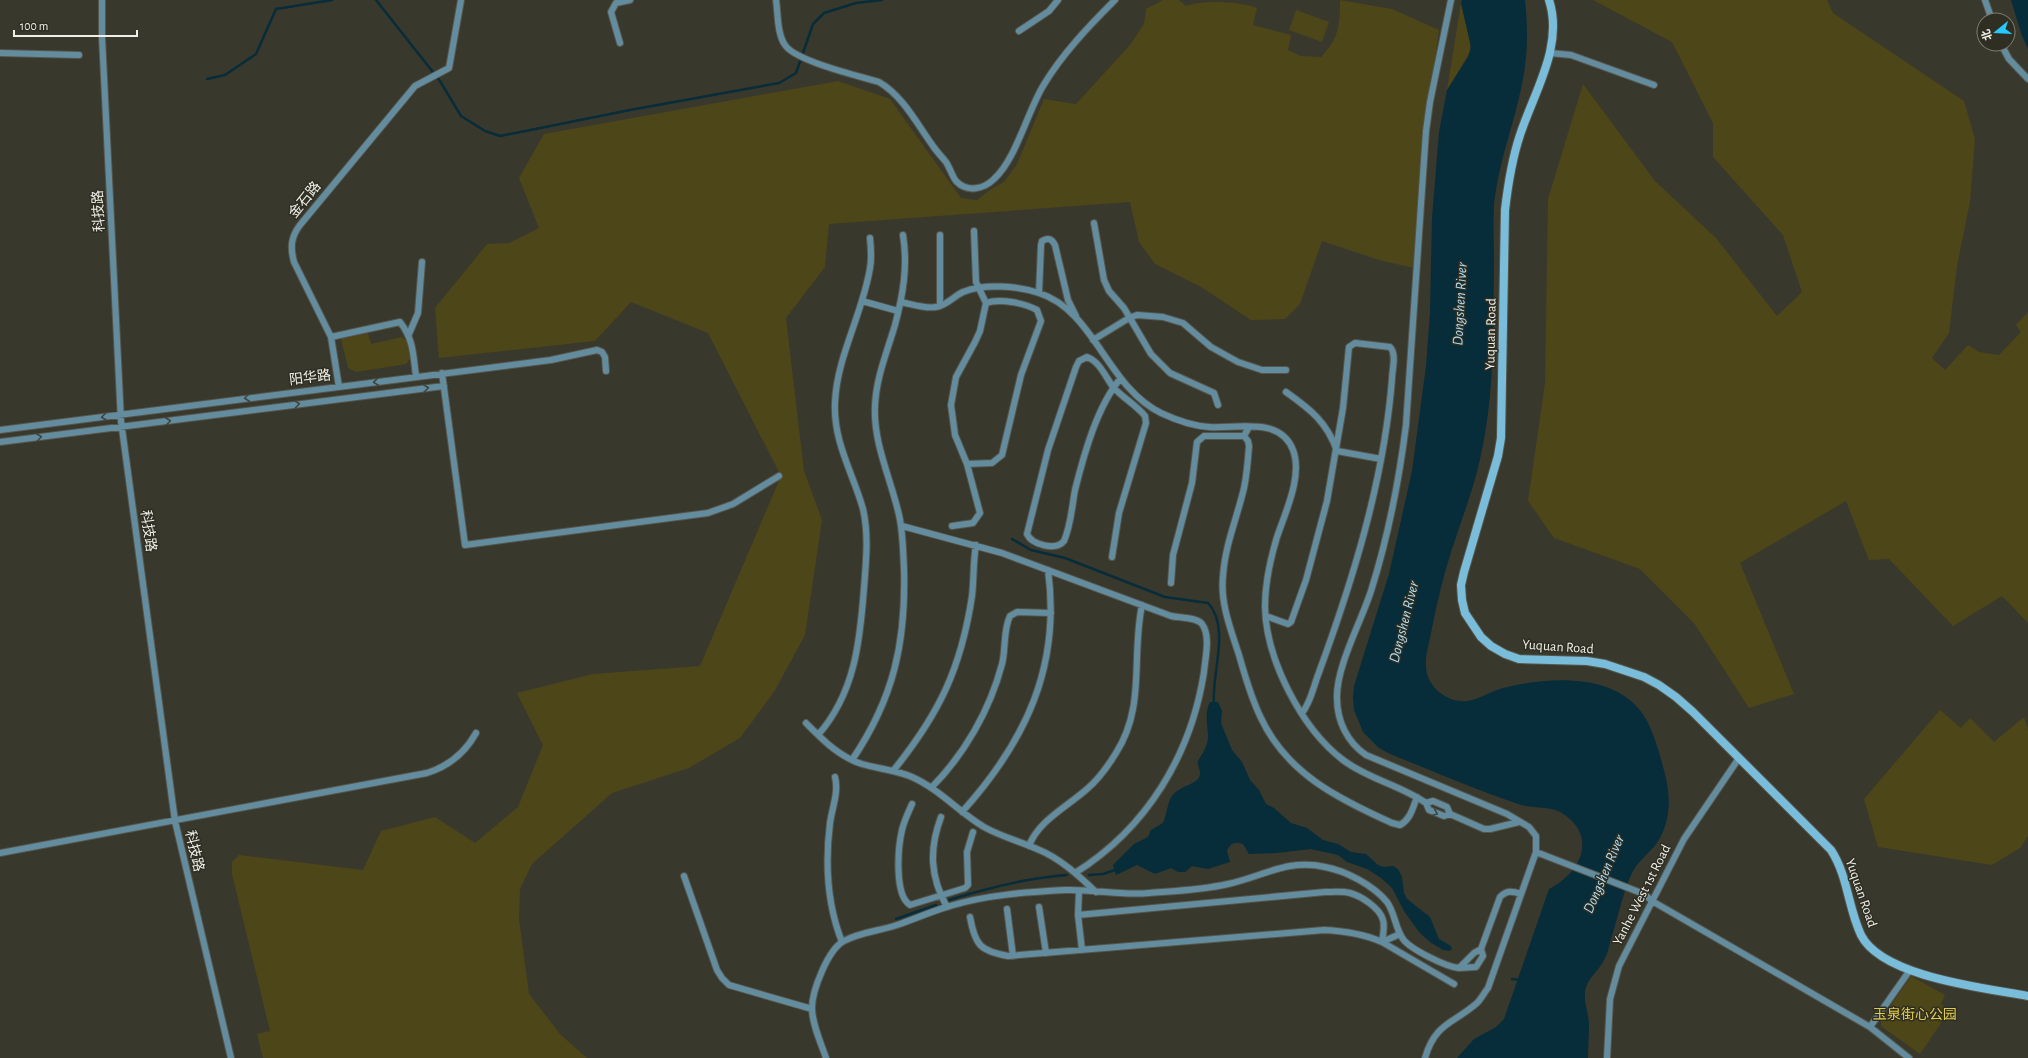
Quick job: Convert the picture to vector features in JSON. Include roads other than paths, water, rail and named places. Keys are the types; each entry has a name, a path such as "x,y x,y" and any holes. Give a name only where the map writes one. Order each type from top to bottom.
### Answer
{"street":[{"name":"科技路","path":"102,0 102,37 122,427 175,821 231,1058"},
{"name":"金石路","path":"339,387 331,338 294,262 291,252 291,242 294,232 415,86 449,68 461,0"},
{"path":"620,43 611,12 616,3 630,0"},
{"path":"776,0 782,40 789,50 805,59 879,82 895,93 946,163 956,181 966,188 973,189 989,183 1000,173 1050,75 1072,46 1115,0"},
{"path":"1019,31 1049,11 1058,0"},
{"path":"1425,1058 1428,1047 1436,1033 1478,1002 1488,988 1536,852 1536,836 1529,827 1507,814 1378,760 1358,749 1346,734 1338,711 1337,697 1341,672 1370,592 1379,562 1393,503 1402,453 1426,131 1430,102 1450,0"},
{"name":"Yuquan Road","path":"1549,0 1554,20 1550,53 1521,133 1507,190 1505,210 1501,438 1498,456 1464,572 1462,600 1465,613 1481,637 1490,646 1505,654 1531,660 1593,662 1627,670 1644,677 1676,697 1740,758 1831,850 1842,872 1857,926 1868,947 1886,960 1910,970 1942,979 2028,996"},
{"path":"1985,0 1989,12"},
{"path":"2005,52 2009,59 2028,79"},
{"path":"0,53 79,55"},
{"path":"1550,53 1571,55 1654,85"},
{"path":"1094,223 1104,280 1109,291 1124,308 1147,348 1161,364 1179,378 1214,393 1218,405"},
{"path":"952,526 973,523 980,513 967,464 957,443 952,421 952,395 956,377 980,331 986,303 976,282 974,231"},
{"path":"852,760 864,741 879,711 899,658 904,583 902,526 876,435 874,407 879,376 901,302 906,264 903,235"},
{"path":"940,235 940,306"},
{"path":"818,735 832,717 845,693 854,667 860,633 866,573 865,521 859,499 840,446 835,417 839,372 862,301 871,267 870,238"},
{"path":"1039,293 1041,245 1042,241 1049,239 1053,241 1055,245 1068,300 1077,320"},
{"path":"409,334 418,313 422,262"},
{"path":"901,302 931,308 940,306 962,293 978,288 1010,288 1039,293 1059,303 1077,320 1120,379 1145,404 1175,419 1206,427 1249,427 1266,428 1275,431 1290,444 1296,461 1292,492 1270,561 1266,584 1266,616 1272,648 1279,669 1287,688 1302,713 1313,729 1341,758 1356,768 1410,792 1426,803 1429,810 1444,816 1450,814 1484,829 1519,822"},
{"path":"967,464 992,463 1002,455 1021,376 1041,320 1037,310 1032,307 998,300 986,303"},
{"path":"862,301 898,311"},
{"path":"1093,340 1129,318 1137,315 1174,319 1183,323 1211,347 1238,362 1262,370 1286,370"},
{"path":"331,338 400,322 409,334 416,376"},
{"path":"1266,616 1288,624 1294,617 1327,501 1343,408 1349,347 1355,343 1390,347 1393,354 1390,398 1381,459 1350,583 1309,705 1302,713"},
{"name":"阳华路","path":"0,430 551,360 597,350 602,352 605,357 606,371"},
{"path":"1112,557 1119,514 1146,423 1145,416 1140,410 1114,387 1093,360 1087,357 1079,361 1048,450 1028,527 1029,539 1034,541 1056,546 1064,541 1081,469 1103,405 1114,387 1120,379"},
{"path":"442,373 466,545 712,512 732,504 779,476"},
{"name":"阳华路","path":"0,442 444,386"},
{"path":"1286,392 1313,413 1324,425 1331,436 1336,451"},
{"path":"1244,436 1249,427"},
{"path":"1171,583 1173,555 1192,483 1197,442 1204,436 1244,436"},
{"path":"1244,436 1248,441 1249,446 1246,474 1241,499 1228,540 1222,575 1222,590 1230,626 1260,718 1286,758 1303,774 1342,800 1392,823 1400,825 1406,822 1417,797"},
{"path":"1336,451 1381,459"},
{"path":"902,526 976,544 1171,616 1198,620 1203,625 1207,643 1203,678 1197,707 1180,755 1153,801 1126,833 1093,861 1075,873"},
{"path":"893,771 914,744 938,708 956,668 971,602 976,544"},
{"path":"962,812 997,770 1018,736 1030,712 1044,669 1049,646 1051,613 1048,570"},
{"path":"1029,846 1035,834 1044,825 1099,777 1123,740 1132,715 1137,692 1136,653 1142,605"},
{"path":"931,788 955,760 985,711 1000,673 1010,616 1016,612 1051,613"},
{"path":"806,723 833,749 852,760 910,776 931,788 984,827 1010,840 1029,846 1051,856 1075,873 1096,892"},
{"path":"0,853 427,773 445,766 456,758 466,749 476,733"},
{"name":"Yanhe West 1st Road","path":"1607,1058 1608,1015 1619,966 1684,840 1740,758"},
{"path":"835,777 836,790 830,822 827,862 830,901 842,942"},
{"path":"1426,803 1433,801 1447,807 1450,814"},
{"path":"912,804 902,830 899,849 900,877 904,899 910,906 965,888 968,885 967,852 973,832"},
{"path":"941,817 933,843 932,856 936,883 940,896 947,907"},
{"path":"1536,852 1644,894 1870,1027 1909,1058"},
{"path":"826,1058 812,1009 814,997 829,956 842,942 947,907 981,899 1067,890 1146,893 1209,888 1231,884 1260,873 1292,865 1323,866 1350,876 1382,898 1390,908 1400,934 1410,945 1447,966 1459,968 1476,967 1483,956 1481,949 1500,897 1505,892 1512,891 1521,894"},
{"path":"684,876 716,970 722,978 729,985 812,1009"},
{"path":"1079,891 1078,915 1082,950"},
{"path":"1078,915 1339,892 1351,893 1360,898 1380,914 1384,928 1382,942"},
{"path":"1039,907 1046,954"},
{"path":"1007,909 1013,956"},
{"path":"970,917 973,935 977,943 984,949 994,954 1013,956 1324,930 1352,933 1382,942 1454,984"},
{"path":"1382,942 1400,934"},
{"path":"1459,968 1474,953 1481,949"},
{"path":"1870,1027 1910,970"}],"water":[{"name":"Dongshen River","path":"1462,0 1525,0 1527,21 1526,53 1519,99 1499,174 1494,205 1494,313 1491,386 1485,435 1474,483 1443,580 1426,658 1426,667 1430,681 1439,692 1452,699 1460,701 1476,699 1494,691 1520,684 1558,680 1597,684 1614,690 1629,700 1642,713 1652,731 1667,783 1669,804 1668,815 1665,827 1657,843 1632,873 1623,897 1606,956 1586,987 1585,1001 1589,1020 1588,1058 1457,1058 1474,1039 1496,1027 1504,1019 1549,889 1569,874 1581,855 1581,835 1575,824 1565,815 1555,810 1521,805 1471,787 1390,754 1379,748 1363,732 1354,710 1354,686 1389,574 1412,471 1426,366 1430,313 1432,218 1439,132 1447,90 1468,57 1471,47 1461,3"},
{"path":"2011,0 2028,0 2028,49 2022,36 2016,12 2015,12"},
{"path":"1210,702 1218,702 1222,711 1221,723 1232,750 1242,762 1250,780 1259,790 1266,804 1274,808 1291,823 1307,828 1323,840 1338,844 1351,852 1366,854 1378,865 1384,867 1393,866 1398,869 1402,877 1404,893 1407,899 1430,917 1439,939 1451,946 1452,949 1449,951 1443,950 1430,942 1419,932 1404,911 1392,888 1381,878 1367,869 1347,862 1338,855 1311,849 1277,853 1249,854 1243,844 1235,843 1231,844 1227,851 1230,862 1208,869 1192,866 1185,872 1178,872 1171,868 1155,874 1137,865 1116,875 1113,865 1134,844 1148,837 1151,830 1163,823 1172,796 1180,789 1197,780 1199,777 1200,771 1198,761 1208,740 1207,711"}],"waterway":[{"path":"207,79 225,75 256,54 276,9 332,0"},
{"path":"376,0 440,81 461,116 485,131 500,136 630,110 779,83 796,73 813,24 824,13 856,3 882,0"},
{"path":"1012,539 1031,550 1065,558 1165,597 1208,603 1215,613 1219,638 1214,704"},
{"path":"1089,875 1103,874 1118,869"},
{"path":"949,900 1007,884 1037,878 1067,875"},
{"path":"896,919 936,905"},
{"path":"1512,979 1521,980"}],"park label":[{"name":"玉泉街心公园","path":"1915,1015"}]}
